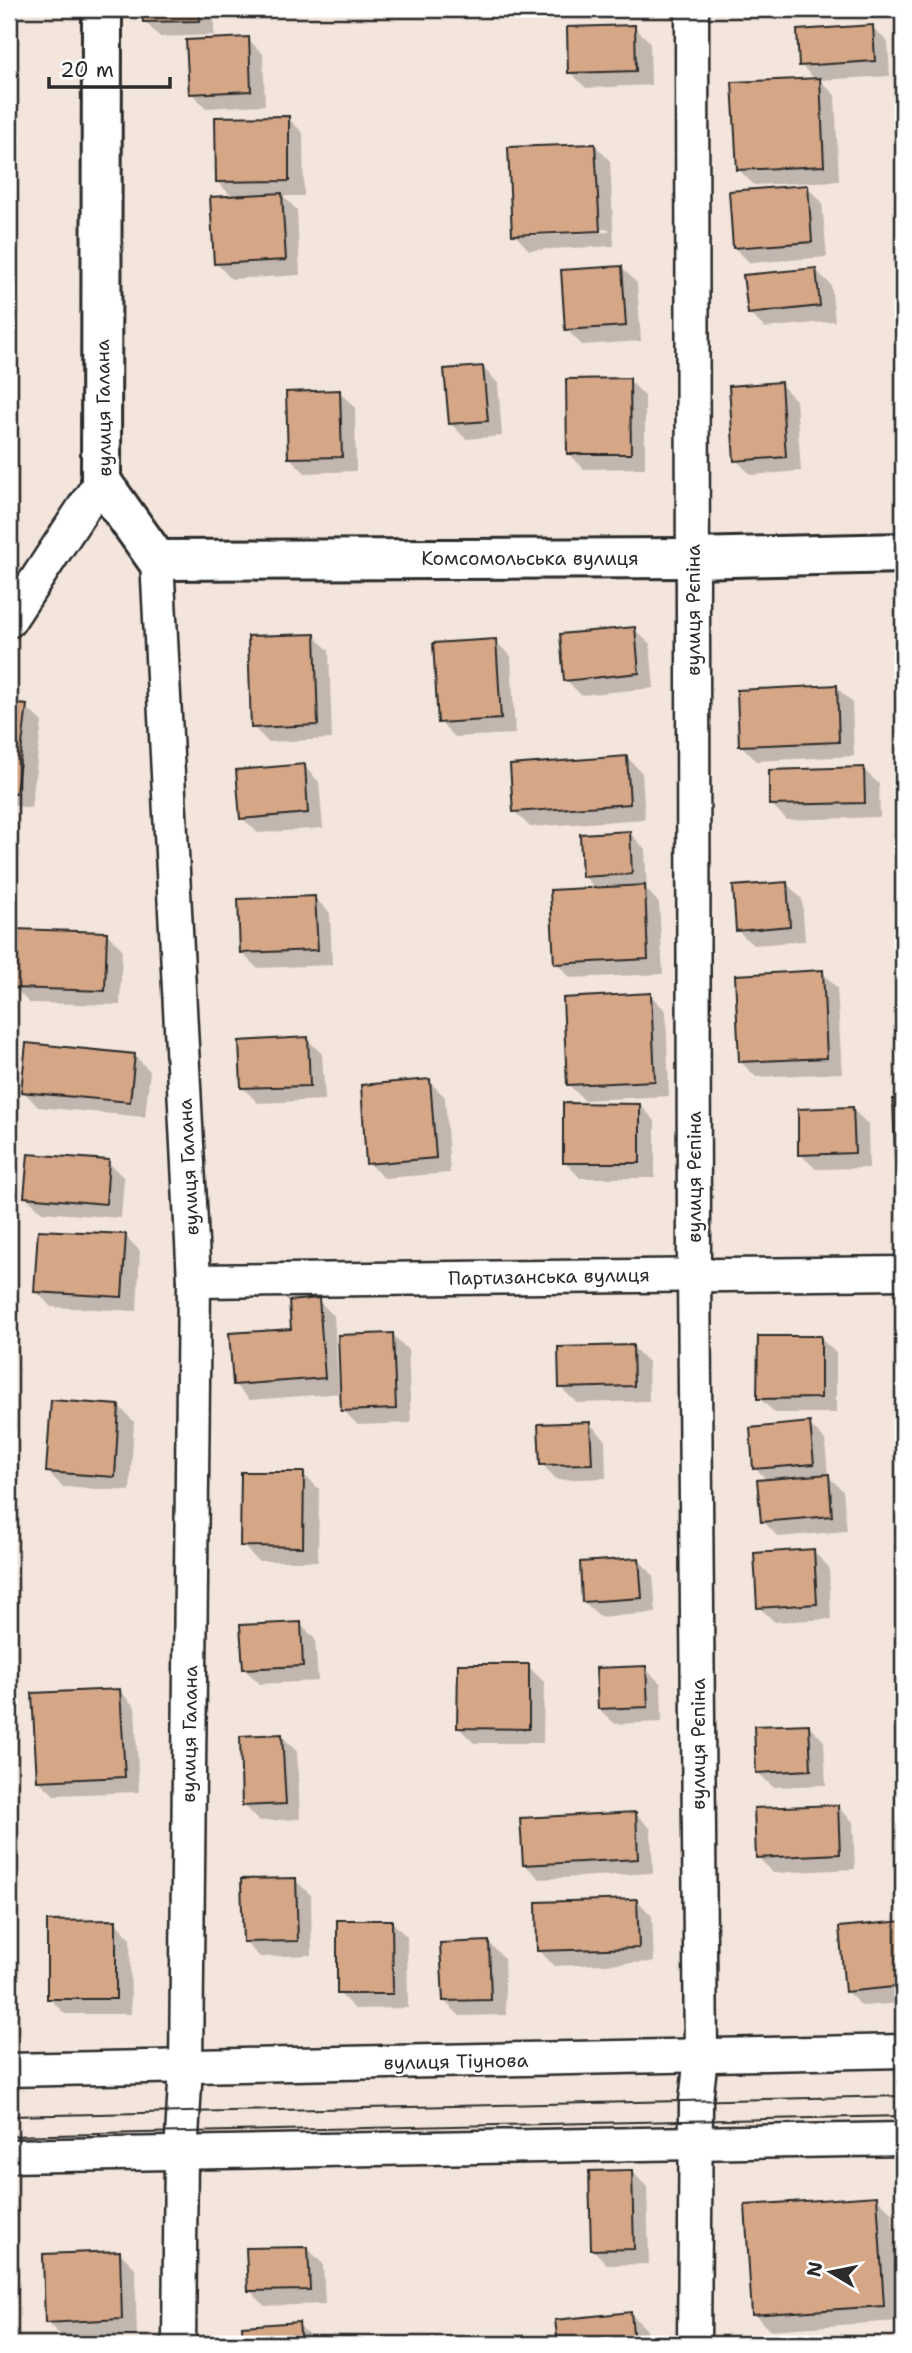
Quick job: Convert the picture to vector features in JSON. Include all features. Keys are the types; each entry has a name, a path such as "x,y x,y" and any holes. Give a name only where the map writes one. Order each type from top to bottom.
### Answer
{"street":[{"name":"вулиця Галана","path":"103,9 101,481 157,560 194,1280 186,2066 181,2155 179,2344"},
{"name":"вулиця Рєпіна","path":"692,9 694,1273 701,2057 696,2101 694,2344"},
{"path":"9,621 101,481"},
{"name":"Комсомольська вулиця","path":"157,560 693,558 903,553"},
{"name":"Партизанська вулиця","path":"194,1280 903,1273"},
{"name":"вулиця Тіунова","path":"9,2070 903,2052"},
{"path":"9,2156 181,2155 903,2139"}],"building":[{"path":"142,9 199,9 200,21 143,22"},
{"path":"635,25 636,71 568,73 567,27"},
{"path":"873,25 875,61 799,66 797,30"},
{"path":"249,37 251,91 189,94 186,40"},
{"path":"820,78 824,166 737,170 732,82"},
{"path":"289,116 289,181 216,182 215,117"},
{"path":"595,144 600,231 512,235 508,147"},
{"path":"808,185 812,242 733,248 729,191"},
{"path":"282,193 286,260 214,264 210,197"},
{"path":"622,266 626,326 565,330 561,270"},
{"path":"816,268 820,306 748,314 743,275"},
{"path":"483,366 488,421 449,424 444,369"},
{"path":"630,378 631,454 567,454 566,379"},
{"path":"781,382 786,457 734,461 729,386"},
{"path":"340,390 342,457 288,458 286,392"},
{"path":"635,627 639,673 564,681 560,634"},
{"path":"315,634 318,725 251,728 248,636"},
{"path":"496,639 501,719 438,723 433,643"},
{"path":"837,685 839,742 739,746 737,690"},
{"path":"9,703 27,705 16,793 9,792"},
{"path":"627,756 630,804 513,812 510,765"},
{"path":"305,764 308,813 240,819 236,770"},
{"path":"864,767 865,803 769,805 769,770"},
{"path":"630,831 632,874 582,877 580,834"},
{"path":"787,882 790,926 736,931 733,886"},
{"path":"645,885 648,959 554,964 550,890"},
{"path":"315,896 318,950 240,953 238,899"},
{"path":"14,929 107,932 105,991 12,988"},
{"path":"823,970 827,1058 739,1062 735,975"},
{"path":"651,993 655,1081 567,1085 563,998"},
{"path":"308,1037 310,1086 241,1088 239,1041"},
{"path":"26,1043 135,1054 130,1102 21,1092"},
{"path":"430,1079 436,1158 366,1164 361,1085"},
{"path":"893,1099 903,1099 903,1158 895,1158"},
{"path":"563,1103 640,1104 640,1163 563,1163"},
{"path":"853,1107 855,1153 798,1155 798,1109"},
{"path":"28,1154 109,1160 106,1204 24,1197"},
{"path":"38,1230 126,1234 122,1297 34,1292"},
{"path":"319,1298 325,1378 233,1385 229,1333 291,1329 289,1301"},
{"path":"393,1333 396,1409 341,1411 338,1335"},
{"path":"758,1336 821,1336 821,1398 757,1399"},
{"path":"633,1345 634,1386 559,1388 558,1347"},
{"path":"51,1400 119,1405 115,1477 46,1472"},
{"path":"590,1422 592,1464 540,1465 538,1424"},
{"path":"810,1422 814,1464 753,1469 750,1428"},
{"path":"241,1472 304,1472 303,1547 240,1546"},
{"path":"829,1474 832,1516 761,1522 757,1480"},
{"path":"814,1549 817,1604 757,1608 754,1553"},
{"path":"639,1558 642,1598 582,1602 580,1562"},
{"path":"301,1622 303,1666 243,1669 240,1625"},
{"path":"458,1664 529,1664 529,1729 457,1728"},
{"path":"646,1666 648,1707 598,1709 596,1668"},
{"path":"120,1689 125,1777 37,1781 32,1693"},
{"path":"809,1724 811,1770 756,1773 754,1726"},
{"path":"282,1734 286,1804 242,1806 240,1736"},
{"path":"838,1805 840,1854 756,1858 754,1808"},
{"path":"636,1812 638,1859 523,1865 520,1818"},
{"path":"296,1878 298,1941 243,1942 241,1879"},
{"path":"637,1899 639,1948 537,1951 536,1902"},
{"path":"116,1920 116,1999 47,1999 47,1921"},
{"path":"337,1920 392,1920 393,1994 337,1994"},
{"path":"903,1921 903,1986 845,1992 839,1927"},
{"path":"489,1941 491,2000 443,2001 440,1943"},
{"path":"632,2170 634,2249 591,2250 589,2171"},
{"path":"877,2196 884,2306 752,2315 745,2205"},
{"path":"308,2247 310,2290 248,2291 246,2248"},
{"path":"120,2251 122,2319 45,2323 43,2254"},
{"path":"631,2312 634,2344 558,2344 555,2320"},
{"path":"299,2322 301,2344 243,2344 242,2326"}],"tram line":[{"path":"9,2116 903,2096"},
{"path":"9,2136 903,2116"}]}
